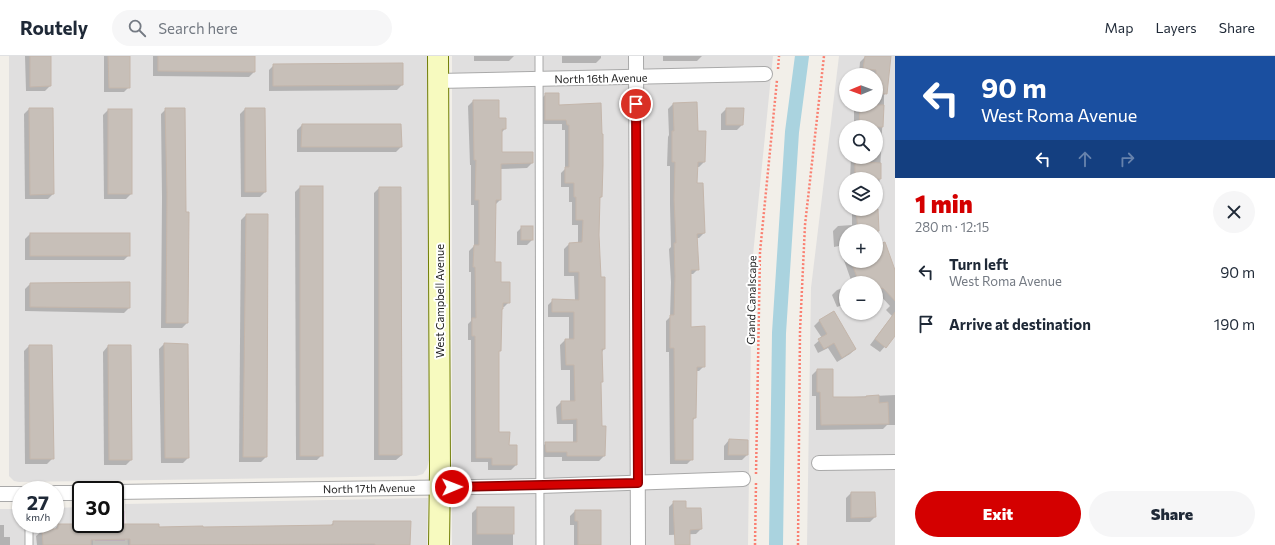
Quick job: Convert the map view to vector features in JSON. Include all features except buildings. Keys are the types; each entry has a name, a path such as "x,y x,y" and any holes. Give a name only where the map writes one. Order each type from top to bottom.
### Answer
{"street":[{"name":"West Campbell Avenue","path":"438,56 439,545"},
{"path":"636,56 638,545"},
{"name":"North 16th Avenue","path":"438,81 764,74"},
{"path":"820,463 895,462"},
{"name":"North 17th Avenue","path":"124,492 540,486 743,479"},
{"path":"0,494 12,494"}],"lane":[{"path":"539,56 540,545"},
{"path":"29,533 29,545"}],"path":[{"name":"Grand Canalscape","path":"755,545 760,252 779,56"},
{"path":"798,545 800,339 805,225 824,56"}],"shaded area":[{"path":"9,56 428,56 429,460 427,468 423,474 416,476 64,481 14,481 9,476"},
{"path":"452,56 773,56 752,265 748,545 452,545"},
{"path":"839,56 895,56 895,545 807,545 811,288"},
{"path":"428,498 427,545 128,545 125,504"},
{"path":"72,507 72,533 93,533 93,545 0,545 0,509 12,509 12,533 64,533 64,508"},
{"path":"125,511 125,541 95,541 95,533 124,533"}],"waterway":[{"path":"776,545 779,333 792,132 802,56"}],"route":[{"path":"452,487 638,483 636,104"}]}
